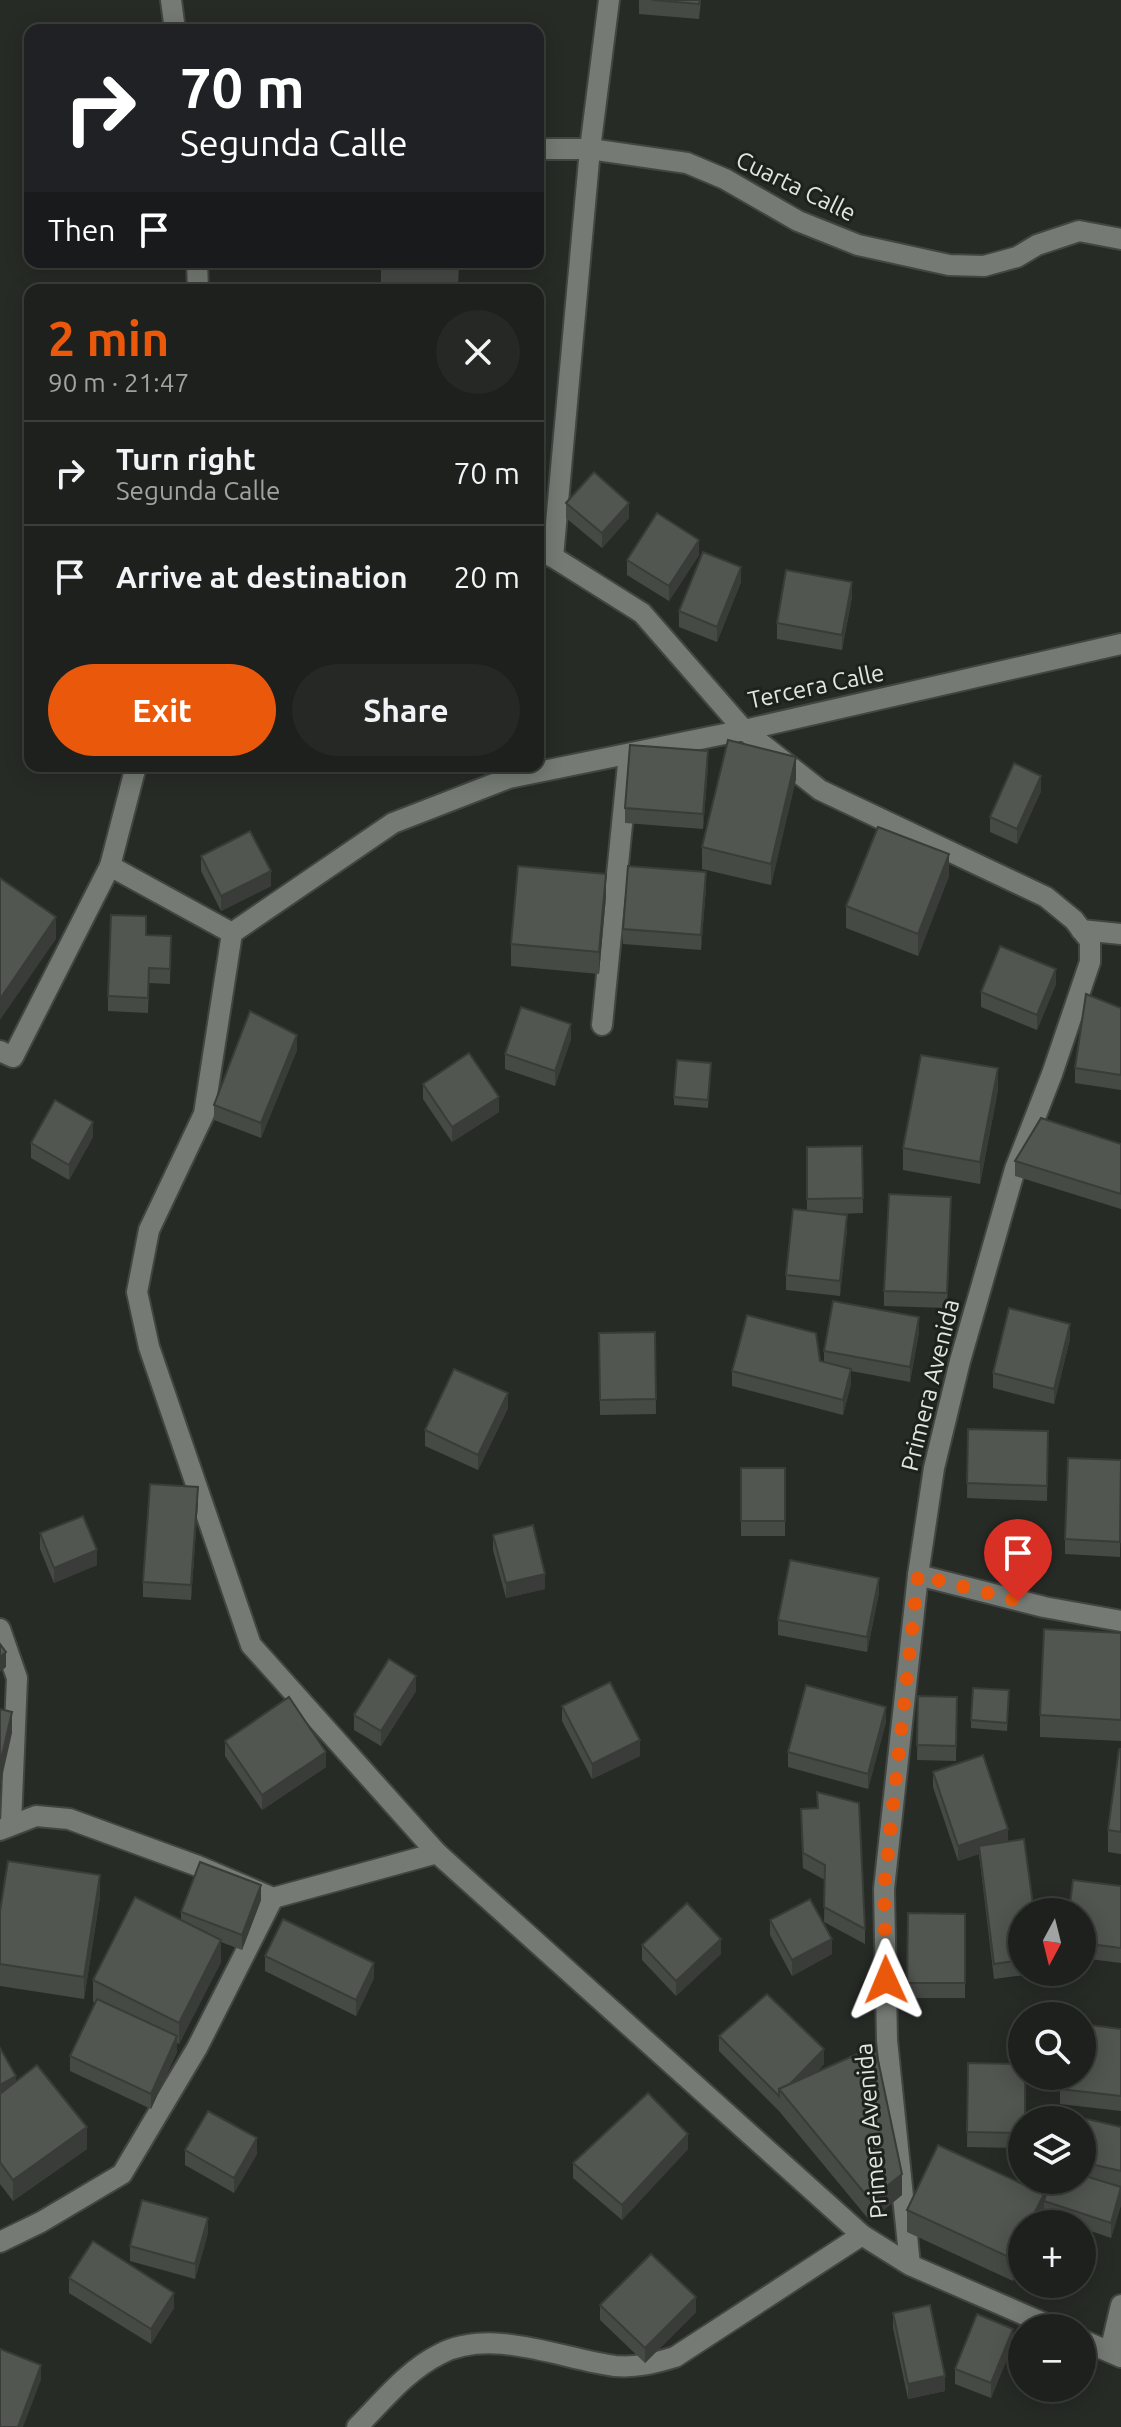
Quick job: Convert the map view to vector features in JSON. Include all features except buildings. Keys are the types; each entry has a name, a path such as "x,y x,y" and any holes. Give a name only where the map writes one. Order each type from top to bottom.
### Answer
{"street":[{"path":"171,0 174,24"},
{"path":"545,554 609,0"},
{"name":"Cuarta Calle","path":"544,149 590,149 687,163 725,179 798,221 858,245 949,265 984,266 1017,257 1037,245 1079,231 1121,239"},
{"name":"Tercera Calle","path":"545,554 642,613 744,730 1121,644"},
{"path":"544,771 744,730 820,790 1046,897 1074,920 1081,930 1121,934"},
{"path":"602,1025 629,754"},
{"path":"0,1051 13,1057 110,866 134,772"},
{"path":"539,772 509,778 393,823 232,933 204,1114 149,1230 137,1292 149,1347 251,1645 437,1853 862,2235 910,2265 1023,2314"},
{"path":"110,866 232,933"},
{"name":"Primera Avenida","path":"910,2265 887,2040 884,1889 918,1575 934,1468 960,1361 1015,1169 1052,1074 1090,962 1090,941 1081,930"},
{"path":"918,1575 1044,1607 1121,1621"},
{"path":"0,1629 17,1678 6,1827 36,1816 69,1819 198,1866 273,1898 437,1853"},
{"path":"0,2242 41,2222 122,2174 197,2048 273,1898"},
{"path":"357,2427 411,2371 443,2352 476,2345 521,2345 615,2366 646,2366 675,2357 862,2235"},
{"path":"1096,2346 1115,2354 1121,2305"}],"route":[{"path":"886,1980 884,1889 918,1575 1018,1601"}]}
